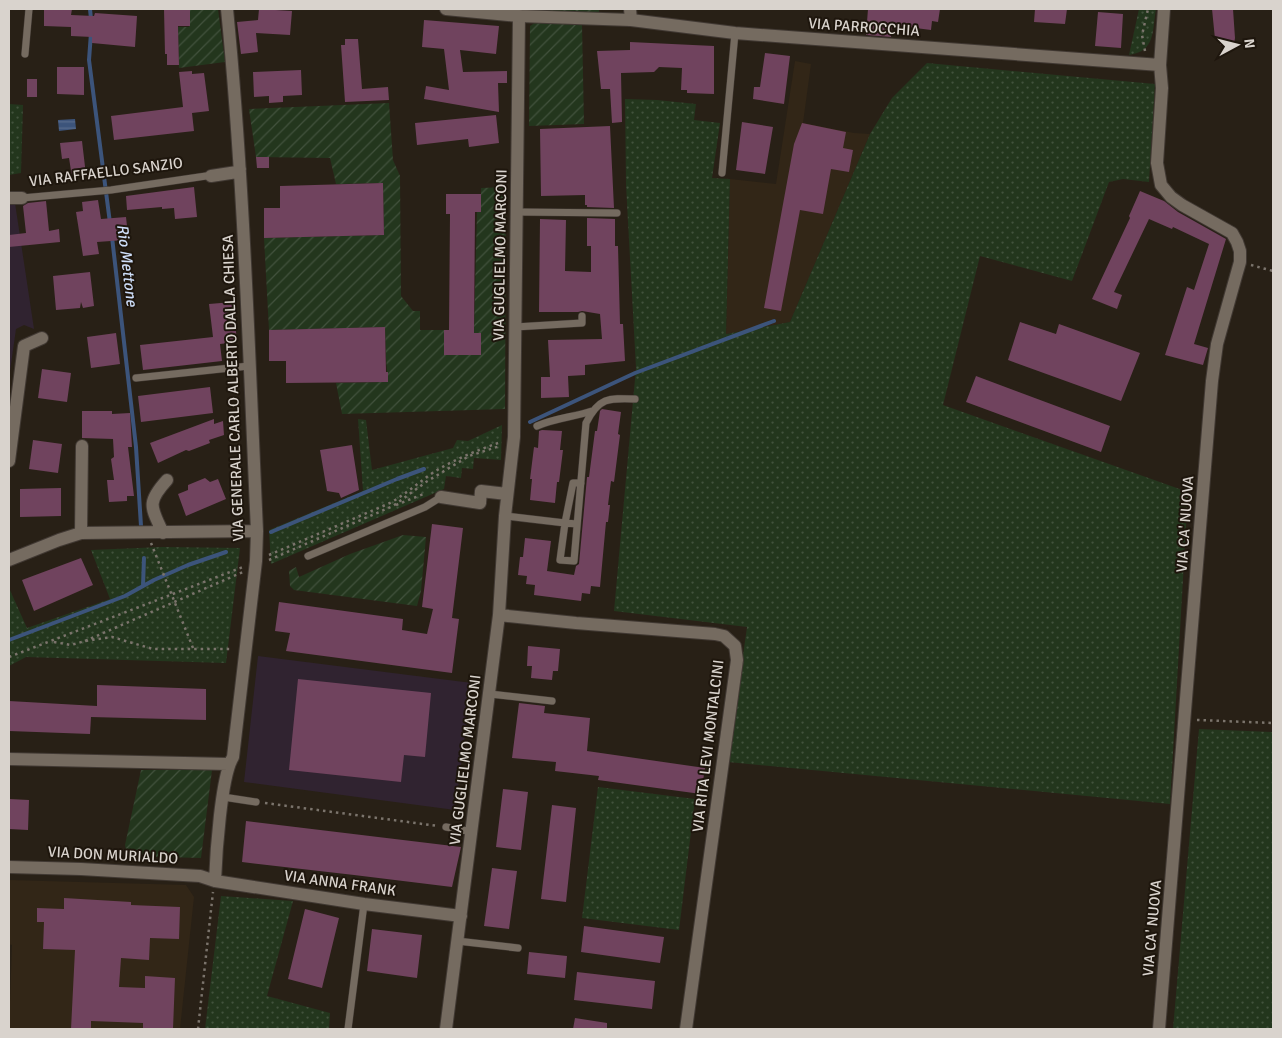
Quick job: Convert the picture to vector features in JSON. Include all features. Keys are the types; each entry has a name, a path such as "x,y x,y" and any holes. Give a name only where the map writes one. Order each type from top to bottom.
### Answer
{"street":[{"name":"VIA GENERALE CARLO ALBERTO DALLA CHIESA","path":"215,881 223,797 228,764 233,757 256,564 257,531 240,169 227,9"},
{"name":"VIA PARROCCHIA","path":"446,9 519,16 630,14 735,33 1160,65"},
{"name":"VIA CA' NUOVA","path":"1159,1029 1215,355 1240,262 1237,242 1232,233 1182,205 1171,197 1161,185 1157,163 1162,88 1160,65 1164,9"},
{"name":"VIA GUGLIELMO MARCONI","path":"446,1029 461,916 468,894 472,832 480,804 499,615 507,494 514,439 519,16"},
{"name":"VIA RAFFAELLO SANZIO","path":"209,176 237,172 240,169"},
{"name":"VIA RAFFAELLO SANZIO","path":"9,198 22,198"},
{"path":"9,461 24,346 42,338"},
{"path":"81,533 82,446"},
{"path":"163,533 153,512 152,502 157,491 167,480"},
{"path":"441,497 480,503 481,491 507,494"},
{"path":"9,560 81,533 257,531"},
{"name":"VIA RITA LEVI MONTALCINI","path":"499,615 715,634 724,636 735,646 737,660 686,1029"},
{"path":"9,760 228,764"},
{"name":"VIA DON MURIALDO","path":"9,867 200,876 215,881"},
{"name":"VIA ANNA FRANK","path":"215,881 364,904 461,916"}],"lane":[{"path":"25,54 29,9"},
{"path":"722,172 735,33"},
{"name":"VIA RAFFAELLO SANZIO","path":"22,198 107,190 209,176"},
{"path":"518,212 617,213"},
{"path":"515,327 582,323 582,316"},
{"path":"136,378 249,366"},
{"path":"537,426 549,421 592,411 613,398 635,399"},
{"path":"581,483 573,483 560,560 574,561 581,483 586,423 592,411"},
{"path":"308,556 425,507 441,497"},
{"path":"505,516 577,524"},
{"path":"490,694 552,701"},
{"path":"223,797 256,802"},
{"path":"446,827 472,832"},
{"path":"348,1029 364,904"},
{"path":"457,942 518,948"}],"path":[{"path":"1144,51 1142,35 1148,9"},
{"path":"1240,262 1273,271"},
{"path":"9,657 171,594 256,564 393,506 426,482 469,456 514,439"},
{"path":"84,641 175,602 382,507 405,495 432,474 458,458 514,439"},
{"path":"147,533 193,648"},
{"path":"52,641 71,644 112,637 153,649 245,650"},
{"path":"1186,720 1273,723"},
{"path":"256,802 446,827"},
{"path":"198,1029 215,881"}],"shaded area":[{"path":"795,61 811,64 803,123 854,133 870,134 790,322 726,334 730,179 776,184"},
{"path":"15,203 34,329 24,325 16,329 9,378 9,204"},
{"path":"258,656 472,683 455,810 244,782"},
{"path":"9,880 186,885 194,897 180,1029 9,1029 12,945 9,944"}],"green space":[{"path":"190,9 218,9 225,62 179,68 178,27 189,27"},
{"path":"527,9 599,9 599,19 528,16"},
{"path":"1139,9 1156,9 1153,32 1151,39 1144,49 1129,55"},
{"path":"536,22 582,25 584,124 529,126 530,26"},
{"path":"927,63 1155,84 1149,182 1123,179 1109,182 1072,281 980,256 943,405 1188,492 1170,804 728,762 747,627 614,611 636,368 626,185 625,99 696,104 694,120 720,123 712,178 730,179 726,334 790,322 870,134 892,98"},
{"path":"389,103 393,160 400,176 401,296 413,311 420,311 420,330 444,330 444,355 481,355 481,333 474,333 477,212 481,212 481,188 506,187 505,409 342,414 336,383 388,382 385,327 269,330 264,238 384,235 383,183 336,184 330,158 256,157 249,109"},
{"path":"9,104 23,105 21,173 9,175"},
{"path":"358,419 366,420 372,470 453,448 457,440 468,441 502,425 501,460 474,458 473,469 462,468 461,478 446,476 444,489 271,564 269,530 363,491"},
{"path":"403,535 426,537 421,591 417,606 294,590 290,586 289,571 296,567 299,577 350,554"},
{"path":"162,547 240,548 226,663 26,657 9,666 9,588 27,628 110,599 91,550"},
{"path":"1199,729 1273,732 1273,1029 1173,1029"},
{"path":"141,770 212,770 201,858 127,856 125,845"},
{"path":"598,787 695,799 679,930 582,918"},
{"path":"221,896 293,901 267,996 330,1013 329,1029 205,1029"}],"water":[{"path":"75,119 76,129 59,131 58,120"}],"building":[{"path":"44,9 72,9 71,15 94,16 95,13 137,16 135,47 92,43 92,37 71,36 71,27 44,26"},
{"path":"164,9 190,9 190,26 178,26 179,65 167,65"},
{"path":"259,9 292,11 290,35 256,33 258,52 241,54 237,22 258,20"},
{"path":"868,9 940,9 938,22 932,21 931,30 892,25 891,37 866,35"},
{"path":"1035,9 1067,9 1065,24 1034,22"},
{"path":"1212,9 1233,9 1234,44 1220,45 1220,39 1215,39"},
{"path":"1098,12 1123,14 1121,48 1095,46"},
{"path":"424,20 499,26 496,54 460,50 463,72 507,71 507,83 498,83 499,112 424,99 426,86 449,90 444,49 422,47"},
{"path":"345,39 358,39 362,89 388,87 389,100 345,102 341,45 345,45"},
{"path":"630,42 714,46 714,94 687,93 687,90 681,90 682,68 659,67 654,72 621,73 622,122 612,123 610,89 601,89 597,51 630,50"},
{"path":"765,53 790,56 784,104 753,99 754,87 760,87"},
{"path":"57,67 84,67 84,95 57,94"},
{"path":"301,70 302,95 283,96 283,102 269,103 269,96 254,97 253,72"},
{"path":"192,71 192,74 204,73 209,111 192,113 194,131 114,140 111,116 183,107 179,72"},
{"path":"27,79 37,79 37,97 27,97"},
{"path":"496,115 499,143 469,147 468,139 417,145 415,123"},
{"path":"742,122 773,127 765,174 736,170"},
{"path":"802,123 846,132 843,148 853,150 849,172 831,169 823,214 800,210 781,311 764,308 794,144"},
{"path":"610,126 614,208 587,207 585,205 585,195 541,196 540,129"},
{"path":"82,141 86,175 72,177 69,158 62,159 60,143"},
{"path":"256,157 269,157 269,168 257,168"},
{"path":"383,183 384,235 264,238 264,208 280,208 280,186"},
{"path":"194,187 197,217 175,219 174,208 162,209 162,207 127,210 126,196"},
{"path":"1140,191 1164,201 1178,212 1226,239 1194,344 1208,348 1203,365 1165,355 1187,287 1194,290 1209,244 1173,227 1172,229 1149,219 1114,292 1122,295 1117,309 1092,299 1130,218 1129,216"},
{"path":"446,194 481,194 481,212 475,212 474,333 481,333 481,355 444,355 444,330 449,330 450,214 446,214"},
{"path":"98,200 101,219 126,217 128,235 124,235 125,240 97,242 99,254 83,256 76,212 83,211 82,202"},
{"path":"46,201 49,231 59,229 60,242 9,247 9,235 26,233 23,206 28,203"},
{"path":"587,218 615,219 615,246 618,246 620,324 623,324 625,361 585,365 585,375 568,376 569,397 541,398 541,377 550,377 548,340 602,339 600,314 582,311 539,312 540,219 566,220 565,271 591,272 591,246 587,246"},
{"path":"90,272 94,306 83,308 81,302 80,308 56,310 53,276"},
{"path":"233,302 237,342 220,344 222,361 143,370 140,345 213,337 209,304"},
{"path":"1020,322 1056,334 1059,324 1140,353 1121,401 1008,360"},
{"path":"385,327 388,382 286,383 286,361 269,361 269,330"},
{"path":"116,333 120,364 91,368 87,337"},
{"path":"42,369 71,373 67,402 38,398"},
{"path":"976,376 1110,426 1101,452 966,402"},
{"path":"210,387 213,413 141,422 138,396"},
{"path":"602,409 621,412 614,482 611,481 608,505 610,505 608,522 606,522 600,587 591,586 590,594 582,593 581,601 534,595 535,585 526,584 527,576 518,575 520,557 523,557 525,538 551,541 547,571 574,575 576,566 579,564 587,477 589,477 595,431 597,431 600,411"},
{"path":"82,411 112,411 112,414 130,413 132,447 128,447 134,496 127,496 127,501 109,502 107,480 114,480 111,459 114,457 113,439 82,438"},
{"path":"214,419 214,424 223,421 224,435 209,440 210,443 189,451 186,450 158,463 150,443"},
{"path":"539,431 562,431 560,450 563,450 555,503 530,500 532,479 530,479 534,447 538,448"},
{"path":"33,440 62,444 58,473 29,469"},
{"path":"352,445 359,490 341,498 339,493 327,491 320,450"},
{"path":"205,478 210,482 218,479 226,499 186,516 178,494 188,490 188,485"},
{"path":"61,488 61,516 20,517 20,489"},
{"path":"432,524 463,528 452,618 459,619 452,673 286,651 290,633 275,631 279,602 403,619 402,630 427,634 433,609 422,607"},
{"path":"81,558 93,585 34,611 22,580"},
{"path":"528,646 560,649 558,671 553,671 552,680 531,678 532,666 527,666"},
{"path":"298,679 431,693 425,757 404,755 401,782 289,770"},
{"path":"97,685 206,689 206,720 91,717 90,734 9,731 9,701 97,706"},
{"path":"519,703 545,706 544,713 590,718 587,751 705,768 701,794 598,780 599,776 555,771 556,762 512,758"},
{"path":"503,789 528,792 521,850 496,847"},
{"path":"9,799 29,800 28,830 9,829"},
{"path":"552,805 576,808 566,902 541,899"},
{"path":"246,821 461,847 452,887 242,862"},
{"path":"492,868 517,871 509,929 484,926"},
{"path":"64,898 131,902 131,905 180,907 179,939 150,938 149,960 121,958 119,987 145,988 145,976 175,978 173,1029 143,1029 143,1023 91,1021 91,1029 71,1029 75,950 43,949 44,922 37,922 37,908 64,909"},
{"path":"305,909 339,918 322,988 288,979"},
{"path":"584,926 664,937 660,963 581,952"},
{"path":"372,929 422,935 417,978 367,971"},
{"path":"529,952 567,956 565,978 527,974"},
{"path":"577,972 655,981 652,1009 574,1000"},
{"path":"575,1018 607,1023 607,1029 573,1029"}],"waterway":[{"name":"Rio Mettone","path":"90,9 91,19"},
{"name":"Rio Mettone","path":"91,33 89,60 110,223"},
{"name":"Rio Mettone","path":"112,237 136,447 141,526"},
{"path":"530,422 635,373 774,321"},
{"path":"271,532 424,469"},
{"path":"9,640 125,596 154,580 188,565 226,552"},
{"name":"Rio Mettone","path":"143,586 144,558"}]}
